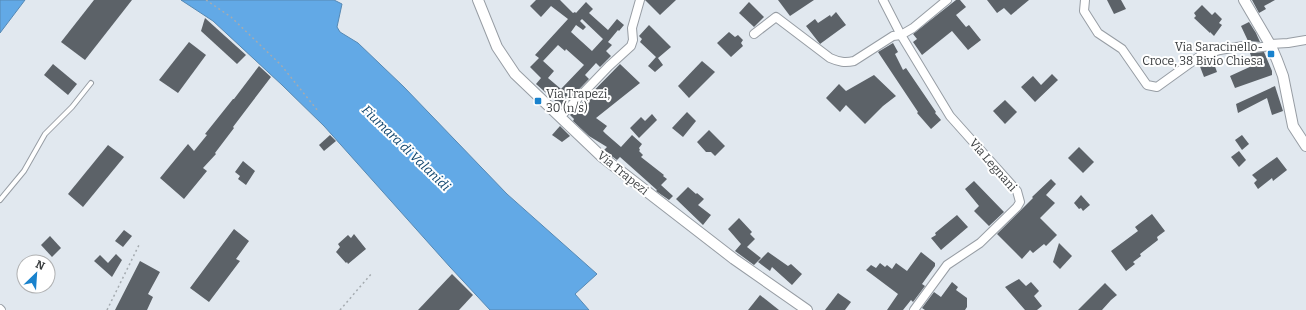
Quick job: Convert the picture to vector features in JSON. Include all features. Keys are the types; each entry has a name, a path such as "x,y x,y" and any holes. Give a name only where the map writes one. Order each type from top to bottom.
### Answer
{"street":[{"name":"Via Trapezi","path":"478,0 497,47 515,74 601,156 734,259 807,310"},
{"path":"560,117 609,66 631,46 633,40 632,28 640,0"},
{"name":"Via Legnani","path":"883,0 901,35 950,116 1017,191 1020,202 1017,207 980,243 947,265 914,310"},
{"path":"754,34 776,17 830,58 838,62 847,63 854,61 893,36 901,35 913,28 947,0"},
{"path":"1084,0 1084,11 1098,33 1122,49 1147,85 1157,86 1200,56 1220,50 1244,46 1254,48 1306,40"},
{"path":"1244,0 1270,45 1283,76 1293,126 1306,146"}],"lane":[{"path":"0,200 24,171 45,134 72,107 91,83"}],"path":[{"path":"206,0 231,18 280,66 318,111"},
{"path":"107,310 140,243"},
{"path":"340,310 372,273"}],"water":[{"path":"0,0 25,0 0,33"},
{"name":"Fiumara di Valanidi","path":"181,0 334,0 342,4 337,27 340,32 358,43 404,87 507,194 597,274 575,294 589,310 490,310 324,126 213,21"}],"building":[{"path":"94,0 132,0 85,60 61,42"},
{"path":"536,0 560,0 573,13 576,13 586,2 593,9 589,13 608,30 617,19 624,25 608,42 612,45 606,51 611,56 600,67 596,63 585,75 589,79 562,107 536,84 541,78 530,67 539,58 535,55 568,19 551,6 541,17 530,6","holes":["582,19 603,39 592,51 571,32 576,25 583,30 586,27 580,21","558,45 565,51 566,49 584,65 561,89 548,78 554,71 543,61"]},
{"path":"645,0 676,0 660,15"},
{"path":"778,0 814,0 790,16"},
{"path":"956,0 960,0 966,7 956,15 966,27 969,25 981,40 968,50 952,31 922,55 913,42 917,39 913,34"},
{"path":"987,0 1029,0 1011,15 1004,8 997,13"},
{"path":"1107,0 1121,0 1126,9 1114,14"},
{"path":"1252,0 1275,0 1264,6 1266,9 1259,13"},
{"path":"749,2 764,17 754,27 739,13"},
{"path":"1202,5 1212,15 1215,12 1222,19 1219,23 1222,25 1214,36 1194,18 1196,16 1194,13"},
{"path":"836,12 846,25 820,44 806,26 815,19 818,23 830,15 831,17"},
{"path":"205,18 246,55 237,64 201,31"},
{"path":"1249,22 1260,42 1248,41 1241,26"},
{"path":"649,25 671,47 658,58 663,65 655,72 648,66 656,57 640,42 642,39 639,36"},
{"path":"729,32 735,37 738,35 743,40 741,43 743,46 731,57 717,43"},
{"path":"189,42 206,55 178,93 159,80"},
{"path":"893,43 898,52 895,54 903,70 906,68 941,120 931,129 917,113 918,112 878,52"},
{"path":"1264,52 1272,71 1272,75 1235,88 1230,76 1254,65 1250,53"},
{"path":"1212,58 1217,72 1204,77 1199,64 1202,61"},
{"path":"702,61 715,72 689,98 678,86"},
{"path":"53,64 77,84 68,95 44,75"},
{"path":"620,64 640,83 596,118 607,126 603,131 621,147 632,135 642,144 639,148 639,151 643,155 641,157 667,179 661,185 673,196 669,200 656,191 657,190 620,157 617,160 605,151 604,150 607,147 589,136 573,121 574,119 570,115"},
{"path":"259,66 271,77 233,127 234,128 215,153 216,154 203,168 207,171 184,199 160,178 188,144 194,151 207,135 205,134"},
{"path":"1052,74 1058,80 1035,102 1021,87 1033,76 1041,85"},
{"path":"874,75 896,96 883,106 865,124 846,105 840,112 826,98 839,84 846,91"},
{"path":"1275,86 1283,111 1272,115 1267,98 1238,113 1236,104"},
{"path":"1005,100 1017,112 1005,124 993,111"},
{"path":"687,112 696,121 683,137 672,128"},
{"path":"652,114 657,120 639,138 630,128 641,117 645,121"},
{"path":"560,126 570,136 562,142 552,135"},
{"path":"709,130 725,146 715,156 711,152 706,152 697,142"},
{"path":"330,135 336,141 324,151 319,145"},
{"path":"1242,135 1249,144 1242,150 1235,140"},
{"path":"108,145 124,157 83,207 68,194"},
{"path":"1079,147 1094,162 1083,173 1068,158"},
{"path":"1239,151 1246,160 1239,167 1231,157"},
{"path":"1277,157 1287,170 1273,181 1272,178 1258,189 1254,183 1257,180 1252,175"},
{"path":"243,161 255,171 246,185 238,179 240,176 235,172"},
{"path":"1051,179 1056,184 1046,195 1055,203 1040,218 1057,235 1046,246 1044,244 1033,253 1030,250 1022,259 997,234"},
{"path":"974,181 1004,212 989,226 974,211 979,206 965,189"},
{"path":"688,187 704,199 698,205 711,215 703,225 676,199"},
{"path":"1081,195 1090,205 1083,211 1074,203"},
{"path":"1152,214 1165,231 1157,237 1158,240 1140,254 1141,256 1133,262 1135,264 1126,271 1111,251 1138,231 1135,227"},
{"path":"957,215 968,227 941,250 931,238"},
{"path":"739,218 752,232 750,234 755,239 747,247 761,258 754,265 735,251 741,244 728,229"},
{"path":"234,229 249,241 236,259 240,261 209,302 190,288"},
{"path":"124,230 132,236 123,247 115,241"},
{"path":"354,234 366,249 348,264 336,252 340,247 338,244 348,235 351,238"},
{"path":"50,236 61,248 55,254 49,254 41,245"},
{"path":"1059,243 1072,256 1060,269 1053,262"},
{"path":"768,252 788,266 791,264 802,274 792,285 772,267 770,271 758,262"},
{"path":"921,252 935,263 935,266 922,284 925,286 913,302 911,300 903,310 887,310 898,294 866,270 871,265 876,268 880,263 885,267 887,265 892,269 896,263 907,271"},
{"path":"116,254 122,260 112,277 94,261 100,255 108,263"},
{"path":"140,261 160,272 148,294 153,297 147,310 115,310"},
{"path":"452,274 473,295 459,310 418,310"},
{"path":"1019,279 1026,286 1031,282 1039,291 1034,296 1042,306 1037,310 1025,310 1005,287"},
{"path":"952,282 958,287 956,290 967,298 967,307 965,310 925,310 922,308 934,292 941,297"},
{"path":"1105,283 1117,295 1102,310 1078,310"},
{"path":"838,293 851,302 845,310 825,310"},
{"path":"760,295 779,310 748,310"}],"place":[{"name":"Via Saracinello- Croce, 38 Bivio Chiesa","path":"1271,54"},
{"name":"Via Trapezi, 30 (n/s)","path":"538,101"}]}
